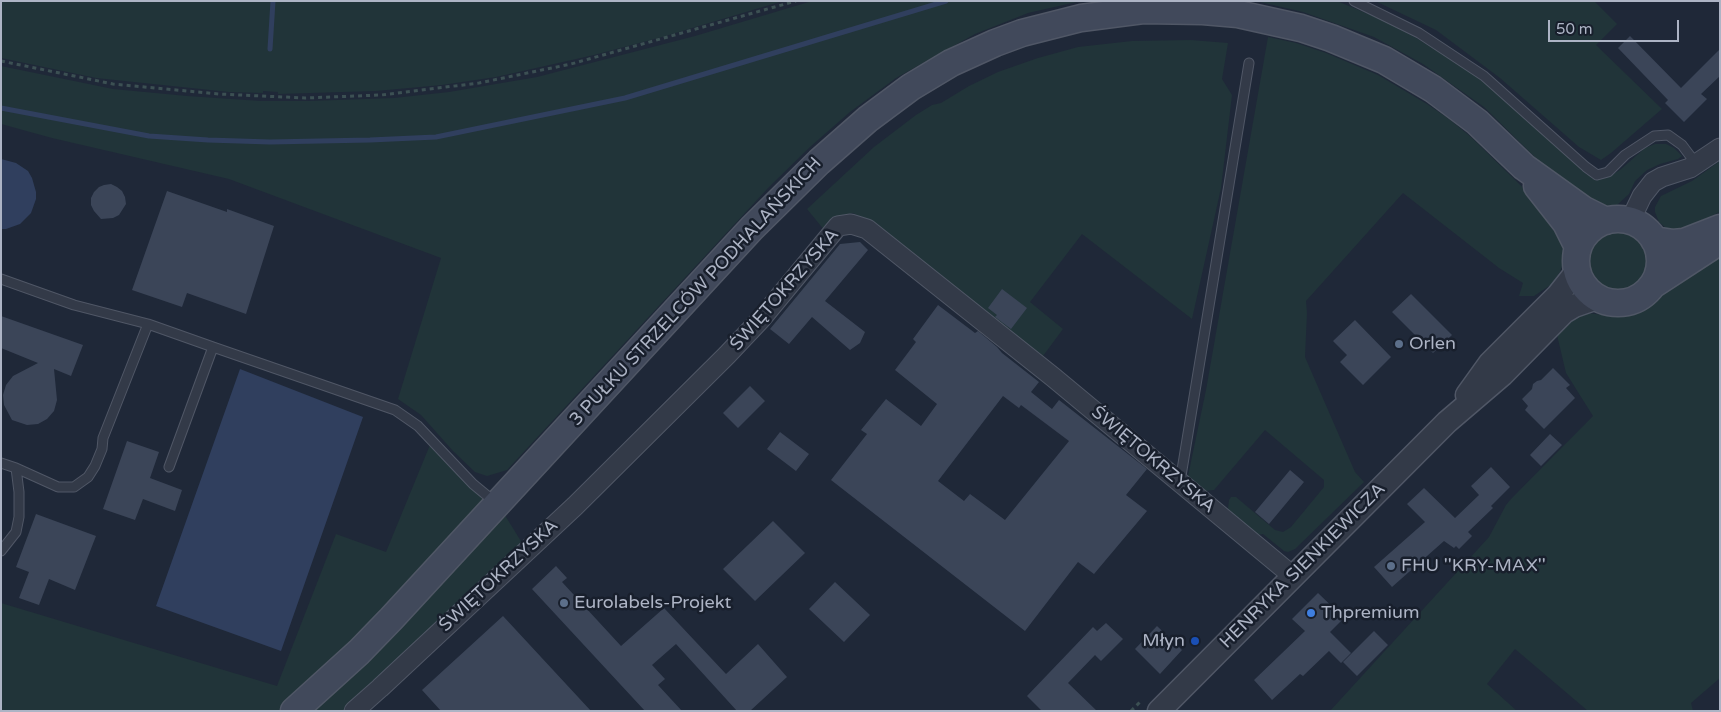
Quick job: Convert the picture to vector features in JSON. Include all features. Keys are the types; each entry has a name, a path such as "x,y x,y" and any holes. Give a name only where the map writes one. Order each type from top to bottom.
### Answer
{"main road":[{"name":"3 PUŁKU STRZELCÓW PODHALAŃSKICH","path":"294,711 359,652 752,228 818,162 846,137 904,92 932,74 973,52 1022,33 1081,18 1143,10 1203,10 1238,14 1301,28 1384,60 1433,88 1477,122 1524,167"},
{"path":"1524,167 1584,210 1646,230 1658,247 1660,262 1654,284"},
{"path":"1524,167 1549,203 1566,223 1586,289 1604,301 1618,304 1632,301 1644,295 1654,284 1720,241"},
{"path":"1578,259 1589,231 1618,221"},
{"path":"1654,240 1673,243 1684,242 1720,228"}],"street":[{"path":"1618,221 1653,182 1696,165 1720,148"},
{"name":"ŚWIĘTOKRZYSKA","path":"354,711 574,506 727,355 761,318 838,226 851,224 867,229 915,275 1053,377 1294,577"},
{"name":"HENRYKA SIENKIEWICZA","path":"1447,422 1490,363 1558,295 1578,259"},
{"name":"HENRYKA SIENKIEWICZA","path":"1159,711 1447,422 1502,375 1564,312 1574,306 1597,298"}],"lane":[{"path":"1354,1 1419,33 1484,76 1597,175 1608,172 1625,155 1654,136 1668,136 1682,146 1696,165"},
{"path":"1180,482 1249,63"},
{"path":"1,279 74,305 148,324 395,410 418,426 473,484 498,504"},
{"path":"1,463 58,487 74,487 88,477 102,449 103,438 148,324"},
{"path":"169,467 214,347"},
{"path":"1,551 16,532 19,518 20,492 16,468"}],"path":[{"path":"1,61 113,84 219,94 305,98 381,95 479,83 572,64 796,1"}],"green space":[{"path":"1,1 783,1 662,37 594,55 496,77 442,85 376,91 278,94 278,92 263,91 263,93 229,92 96,78 1,58"},
{"path":"812,1 1081,1 1028,13 975,34 896,78 850,112 810,147 768,188 507,470 487,476 475,472 453,451 421,415 398,399 441,258 229,179 52,138 1,124 1,66 113,89 187,96 261,101 394,98 449,92 537,77 695,36"},
{"path":"1256,1 1337,1 1385,21 1418,39 1475,75 1515,107 1586,174 1594,178 1601,179 1610,176 1620,170 1645,148 1655,144 1666,144 1674,148 1682,156 1647,170 1635,181 1629,194 1617,205 1609,207 1595,205 1547,169 1484,107 1423,64 1374,37 1303,12"},
{"path":"1375,1 1594,1 1617,24 1596,45 1662,109 1601,160 1579,147 1500,78 1436,30"},
{"path":"1268,37 1296,43 1326,53 1378,75 1449,119 1471,137 1549,213 1563,244 1563,263 1560,272 1552,284 1534,296 1519,296 1523,283 1499,268 1403,193 1306,301 1305,357 1355,472 1364,482 1295,549 1288,552 1284,551 1263,534 1257,535 1229,512 1228,508 1231,497 1236,497 1275,530 1283,532 1291,527 1324,487 1324,480 1265,430 1214,490 1205,491 1188,476 1206,390"},
{"path":"1191,40 1228,43 1222,79 1232,95 1221,188 1192,319 1082,234 1030,302 1063,329 1043,356 1008,332 867,221 853,213 841,217 825,231 807,209 874,147 916,115 998,72 1078,47 1132,41"},
{"path":"1720,161 1720,212 1678,231 1666,228 1659,222 1655,207 1661,196 1692,181"},
{"path":"1612,232 1624,232 1639,240 1647,255 1647,267 1639,282 1624,290 1612,290 1597,282 1589,267 1589,255 1597,240"},
{"path":"1720,256 1720,678 1691,703 1693,711 1588,711 1515,649 1487,684 1517,711 1330,711 1489,537 1511,499 1593,416 1566,373 1557,335 1578,316 1587,313 1621,317 1635,314 1652,305 1662,293"},
{"path":"432,440 498,504 527,551 354,711 1,711 1,603 277,686 336,534 386,552"}],"water":[{"path":"1,159 16,163 28,171 36,192 36,199 31,213 20,224 6,229 1,229"},
{"path":"240,369 363,417 281,651 156,606"}],"building":[{"path":"1630,36 1681,88 1720,49 1720,76 1701,94 1707,99 1684,122 1665,103 1668,100 1618,48"},
{"path":"111,184 122,191 126,204 119,215 113,218 101,219 91,205 91,198 99,187"},
{"path":"167,191 227,212 227,209 274,226 246,314 187,293 182,307 132,290"},
{"path":"860,242 868,250 825,301 865,332 860,343 850,350 812,317 789,344 770,329 840,244"},
{"path":"1002,289 1027,308 1011,329 995,317 997,315 988,308"},
{"path":"1411,294 1452,335 1433,353 1392,312"},
{"path":"938,305 975,333 978,331 1039,382 1031,392 1052,409 1059,400 1147,469 1126,495 1147,511 1094,574 1078,562 1025,631 831,480 867,434 861,430 886,399 921,426 937,404 895,370 916,342 913,339","holes":["1003,396 1019,408 1021,405 1069,441 1005,520 970,494 964,501 938,481"]},
{"path":"1,316 83,345 71,376 54,369 57,400 54,411 47,419 38,424 27,425 12,420 4,405 3,395 6,385 13,376 38,363 1,348"},
{"path":"1355,320 1391,357 1363,385 1340,362 1347,355 1333,341"},
{"path":"1553,368 1570,385 1566,388 1575,398 1544,429 1525,410 1528,406 1522,399 1532,389 1533,384 1541,380"},
{"path":"750,386 765,401 738,428 723,413"},
{"path":"780,432 809,454 796,471 767,449"},
{"path":"1550,434 1562,445 1541,466 1530,455"},
{"path":"127,441 159,452 150,478 182,490 175,511 143,499 135,520 103,509"},
{"path":"1491,467 1510,487 1491,506 1493,508 1468,532 1472,536 1459,549 1444,541 1392,587 1374,567 1425,522 1407,504 1424,488 1455,518 1479,495 1471,486"},
{"path":"1290,470 1304,482 1269,524 1255,512"},
{"path":"36,514 96,536 75,590 49,579 39,605 19,598 29,572 16,567"},
{"path":"773,521 805,553 755,601 723,569"},
{"path":"556,566 567,578 562,582 621,646 664,608 726,674 758,644 787,677 750,711 737,711 676,644 652,665 665,679 658,685 682,711 645,711 532,589"},
{"path":"835,582 870,615 844,642 809,609"},
{"path":"1318,593 1344,618 1330,632 1351,653 1341,663 1329,651 1303,676 1300,674 1272,700 1254,680 1305,631 1292,619"},
{"path":"503,616 591,711 441,711 422,690"},
{"path":"1106,623 1123,639 1101,661 1095,655 1068,683 1097,711 1042,711 1027,696 1093,627 1097,631"},
{"path":"1157,626 1182,650 1160,674 1135,649"},
{"path":"1374,631 1388,645 1357,676 1343,662"}],"waterway":[{"path":"270,49 273,1"},
{"path":"1,108 149,136 208,140 270,142 436,137 625,98 946,1"}],"place":[{"name":"Orlen","path":"1399,344"},
{"name":"FHU ''KRY-MAX''","path":"1391,566"},
{"name":"Eurolabels-Projekt","path":"564,603"},
{"name":"Thpremium","path":"1311,613"},
{"name":"Młyn","path":"1195,641"}]}
